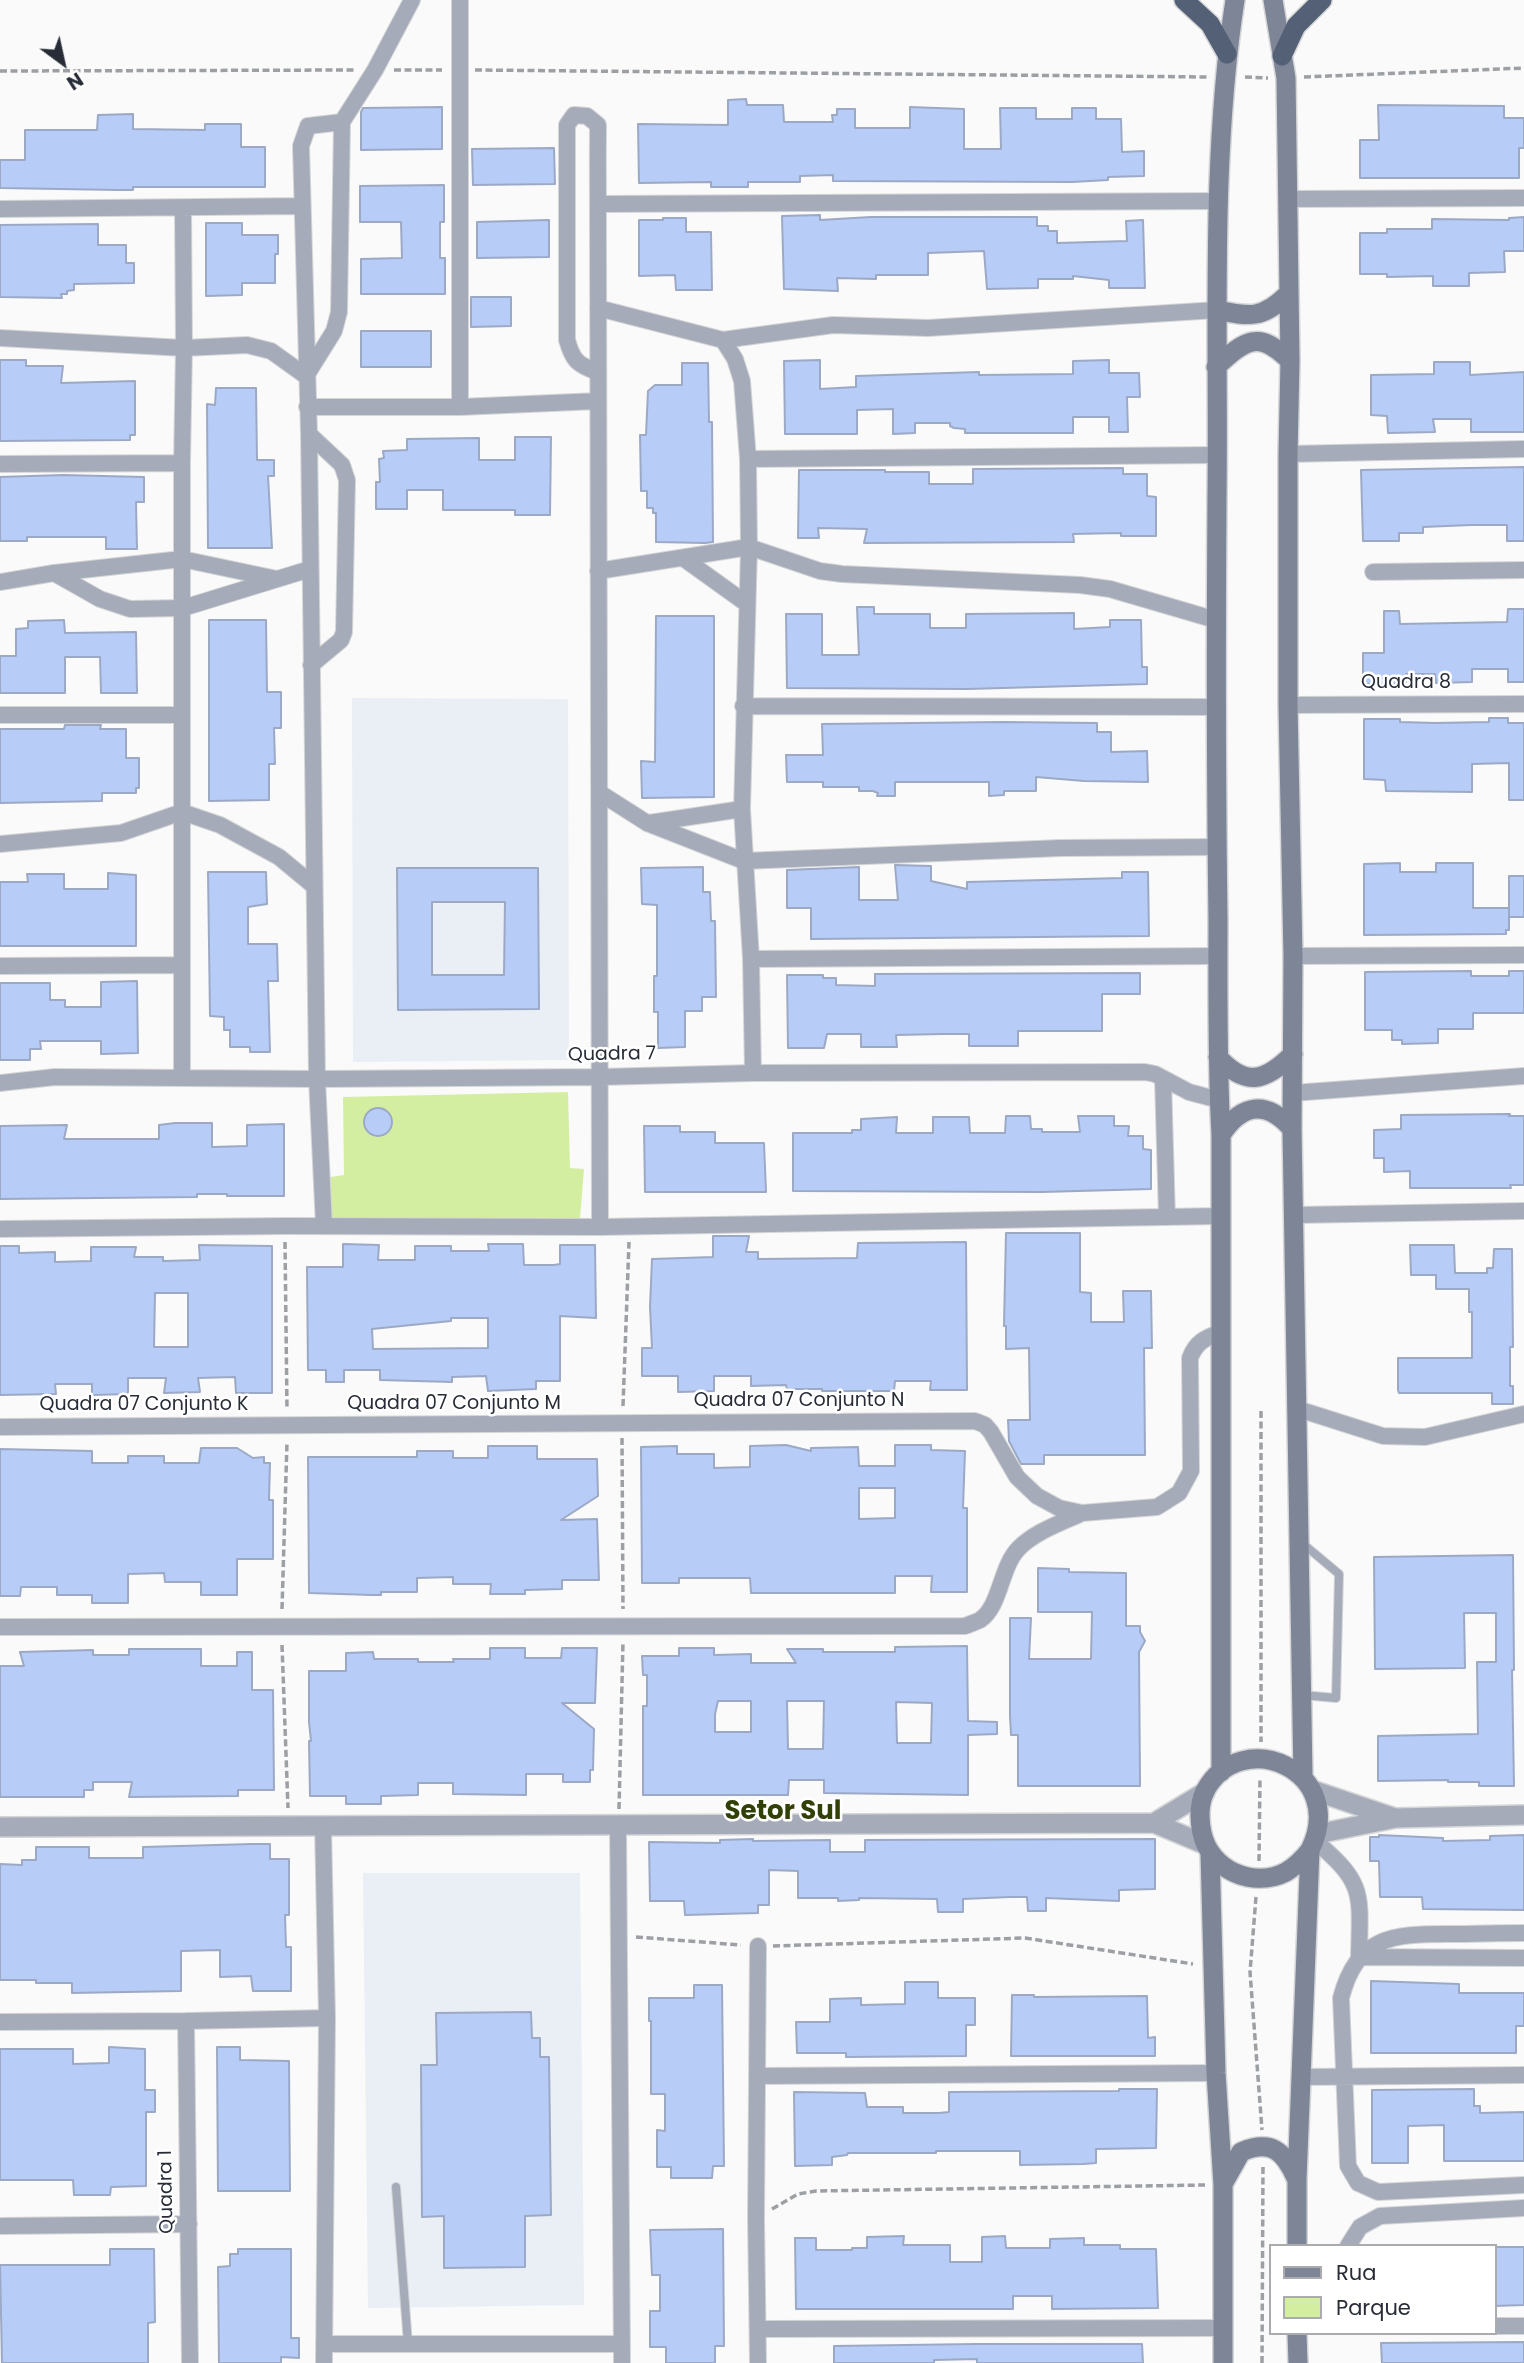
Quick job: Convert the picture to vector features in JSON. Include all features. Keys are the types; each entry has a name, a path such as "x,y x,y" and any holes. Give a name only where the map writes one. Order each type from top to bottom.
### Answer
{"highway":[{"path":"1184,0 1210,24 1227,54"},
{"path":"1282,56 1296,26 1322,0"}],"main road":[{"path":"1220,1772 1221,1135 1218,1057 1216,367 1227,54 1235,0"},
{"path":"1273,0 1286,78 1290,360 1288,705 1293,956 1292,1129 1302,1695 1308,1783 1319,1811 1314,1842 1301,2077 1297,2244"},
{"path":"1217,310 1256,315 1273,310 1288,295"},
{"path":"1216,367 1236,349 1250,342 1266,342 1290,360"},
{"path":"1218,1057 1231,1071 1248,1079 1280,1067 1293,1054"},
{"path":"1221,1135 1231,1120 1252,1110 1274,1112 1282,1116 1292,1129"},
{"path":"1223,2363 1223,2185 1207,1849 1199,1818 1205,1792 1220,1772 1248,1759 1278,1761 1308,1783"},
{"path":"1207,1849 1221,1866 1236,1874 1258,1878 1285,1872 1299,1863 1314,1842"},
{"path":"1223,2185 1241,2152 1264,2145 1278,2150 1297,2179"},
{"path":"1297,2335 1298,2363"}],"street":[{"path":"306,376 334,331 340,312 342,122 375,70 412,0"},
{"path":"460,0 460,407"},
{"path":"597,372 580,365 572,356 567,340 567,125 574,115 587,116 598,125 600,1227"},
{"path":"324,1226 317,1079 309,435 301,145 308,126 342,122"},
{"path":"1287,199 1524,198"},
{"path":"598,204 1220,201"},
{"path":"0,209 302,206"},
{"path":"182,1078 183,208"},
{"path":"597,308 723,340 833,325 928,328 1217,310"},
{"path":"0,338 184,348 247,345 271,351 306,376"},
{"path":"723,340 735,359 742,381 748,459 750,547 743,706 742,809 751,959 753,1073"},
{"path":"307,407 460,407 598,401"},
{"path":"309,435 342,466 347,480 344,632 341,640 311,665"},
{"path":"1288,454 1524,449"},
{"path":"748,459 1218,455"},
{"path":"0,464 182,463"},
{"path":"598,571 750,547 820,571 842,574 1080,585 1110,589 1216,620"},
{"path":"683,558 747,604"},
{"path":"0,582 54,573 182,559 277,579"},
{"path":"54,573 100,599 130,609 183,608 310,569"},
{"path":"1373,572 1524,570"},
{"name":"Quadra 8","path":"1288,705 1524,704"},
{"path":"743,706 1216,707"},
{"path":"0,715 183,715"},
{"path":"600,793 647,823 744,861 1061,848 1217,847"},
{"path":"647,823 742,809"},
{"path":"0,844 121,833 182,812 220,825 279,857 314,886"},
{"path":"1293,956 1524,955"},
{"path":"751,959 1218,956"},
{"path":"0,967 182,965"},
{"name":"Quadra 7","path":"0,1083 55,1077 317,1079 753,1073 1145,1072 1155,1074 1189,1092 1219,1100"},
{"path":"1293,1093 1524,1076"},
{"path":"1163,1079 1167,1217"},
{"path":"1295,1215 1524,1212"},
{"path":"0,1229 600,1227 1221,1216"},
{"path":"0,1627 965,1626 980,1620 990,1610 1009,1562 1019,1548 1034,1536 1082,1513 1157,1507 1179,1493 1191,1471 1190,1358 1194,1347 1204,1338 1221,1332"},
{"path":"1298,1409 1383,1436 1425,1437 1524,1414"},
{"name":"Quadra 07 Conjunto N","path":"622,1423 975,1420 991,1432 1017,1477 1037,1496 1059,1508 1082,1513"},
{"name":"Quadra 07 Conjunto M","path":"287,1426 622,1423"},
{"name":"Quadra 07 Conjunto K","path":"0,1427 287,1426"},
{"path":"1308,1783 1396,1818"},
{"path":"1154,1823 1205,1792"},
{"path":"1314,1842 1396,1818 1524,1815"},
{"path":"0,1827 1154,1823 1207,1849"},
{"path":"618,1825 622,2363"},
{"path":"323,1826 327,2018 324,2363"},
{"path":"1314,1842 1341,1864 1354,1881 1360,1903 1359,1957"},
{"path":"1524,1933 1408,1934 1382,1941 1359,1957 1346,1976 1341,1998 1348,2166 1358,2183 1378,2192 1524,2185"},
{"path":"758,1946 755,2219 758,2363"},
{"path":"1359,1957 1524,1958"},
{"path":"0,2022 327,2018"},
{"name":"Quadra 1","path":"186,2021 190,2363"},
{"path":"757,2076 1216,2073"},
{"path":"1301,2077 1524,2075"},
{"path":"1378,2192 1380,2216"},
{"path":"1349,2244 1360,2227 1380,2216 1524,2208"},
{"path":"0,2226 189,2224"},
{"path":"1496,2326 1524,2326"},
{"path":"759,2329 1223,2328"},
{"path":"324,2344 622,2344"}],"lane":[{"path":"1300,1541 1339,1574 1336,1698 1302,1695"},
{"path":"396,2187 408,2344"}],"path":[{"path":"0,71 460,70 1286,78 1524,68"},
{"path":"285,1226 287,1426 281,1627 288,1826"},
{"path":"622,1423 630,1226"},
{"path":"619,1936 758,1946 1025,1938 1213,1966"},
{"path":"755,2219 798,2194 816,2191 1223,2185"}],"shaded area":[{"path":"352,698 568,699 569,1060 353,1062"},
{"path":"363,1873 580,1873 584,2305 368,2308"}],"green space":[{"path":"568,1092 570,1168 584,1169 580,1219 329,1221 324,1178 344,1175 343,1097"}],"building":[{"path":"746,99 747,105 783,105 784,122 833,122 832,115 837,115 837,109 855,109 855,128 910,128 910,107 964,109 964,149 1001,149 1000,108 1036,108 1036,119 1072,119 1072,108 1096,108 1096,119 1121,119 1122,152 1144,151 1144,176 1072,182 833,181 833,175 800,176 800,182 748,182 748,187 711,187 711,182 639,183 638,124 728,125 728,100"},
{"path":"1378,105 1504,106 1504,118 1524,118 1524,148 1519,148 1519,178 1360,178 1360,140 1379,140"},
{"path":"442,107 442,149 361,150 363,108"},
{"path":"133,114 133,129 205,130 205,124 241,124 241,147 265,147 265,187 133,187 133,190 0,188 0,160 25,160 25,130 97,130 98,115"},
{"path":"554,148 555,184 473,185 472,149"},
{"path":"444,185 440,258 445,258 445,294 361,294 361,259 402,258 401,222 360,222 360,186"},
{"path":"820,215 820,220 871,217 1037,217 1037,226 1048,226 1048,231 1057,231 1057,243 1127,241 1126,221 1143,220 1145,288 1109,288 1109,280 1073,276 1073,279 1038,279 1038,288 987,289 984,251 928,253 928,275 876,275 876,279 837,278 838,291 784,289 782,216"},
{"path":"1524,217 1524,251 1504,251 1505,272 1469,273 1469,286 1433,286 1433,276 1387,277 1387,274 1360,274 1360,233 1387,233 1387,229 1432,229 1432,219 1509,220"},
{"path":"686,218 686,232 711,232 712,290 676,290 675,275 639,276 639,220"},
{"path":"549,220 549,257 477,258 477,222"},
{"path":"206,223 242,223 242,235 278,235 275,283 242,283 242,295 206,296"},
{"path":"98,224 98,245 126,245 126,263 134,263 134,283 74,284 74,290 61,294 62,298 0,297 0,225"},
{"path":"471,297 511,297 511,326 471,327"},
{"path":"361,331 431,331 431,367 361,367"},
{"path":"0,360 26,360 26,366 63,366 61,383 135,381 135,435 130,435 130,440 0,441"},
{"path":"820,360 820,389 856,387 856,376 979,372 979,375 1073,374 1073,361 1109,360 1109,373 1139,373 1140,397 1127,397 1128,432 1109,432 1109,417 1073,417 1073,433 965,433 965,429 954,428 950,423 915,423 915,433 893,434 893,409 857,410 857,434 785,434 784,361"},
{"path":"1434,362 1470,362 1470,375 1524,372 1524,432 1471,432 1471,419 1433,419 1435,432 1388,433 1387,416 1371,415 1371,375 1434,374"},
{"path":"682,363 708,363 709,422 712,422 713,542 656,542 656,513 653,513 653,508 647,508 647,491 641,491 640,435 646,435 648,391 655,385 682,385"},
{"path":"216,388 256,388 257,460 274,460 274,476 268,476 272,548 208,548 207,404 215,405"},
{"path":"515,437 551,437 550,515 515,515 515,510 443,510 443,490 407,490 407,509 376,509 376,482 380,482 379,459 384,458 383,451 407,450 407,439 479,438 479,460 515,460"},
{"path":"1524,467 1524,541 1507,541 1507,525 1471,525 1423,527 1423,533 1399,533 1399,541 1363,541 1361,470"},
{"path":"1123,468 1123,474 1147,474 1147,496 1156,497 1156,536 1121,536 1121,533 1073,534 1074,542 864,543 867,529 818,528 819,538 798,538 799,470 929,472 929,484 973,484 973,469"},
{"path":"0,477 144,477 144,502 136,502 137,549 106,549 106,537 27,537 27,541 0,541"},
{"path":"857,607 874,607 874,614 930,614 930,628 966,628 966,614 1074,613 1074,629 1110,627 1110,620 1141,620 1142,667 1147,667 1147,684 967,689 787,688 786,614 822,614 822,655 859,655"},
{"path":"1508,609 1524,609 1524,682 1508,682 1508,669 1472,669 1472,682 1436,683 1435,674 1406,674 1406,682 1400,684 1363,684 1363,653 1384,653 1384,611 1399,611 1400,624 1507,622"},
{"path":"656,616 714,616 714,797 642,798 641,761 655,762"},
{"path":"64,620 65,633 136,632 137,693 101,693 100,657 65,657 65,693 0,693 0,656 16,656 16,629 28,628 28,621"},
{"path":"209,620 266,620 267,692 281,692 281,728 274,728 275,764 269,764 269,800 209,801"},
{"path":"1489,718 1508,718 1508,723 1524,723 1524,800 1509,800 1509,763 1472,764 1472,792 1386,791 1385,780 1364,779 1364,719 1435,723 1489,722"},
{"path":"1097,723 1097,732 1111,732 1111,752 1147,751 1148,782 1036,777 1036,791 1004,791 1004,795 989,796 989,782 895,782 895,796 877,796 878,793 873,791 859,791 859,787 823,787 823,782 787,782 786,755 823,755 822,724"},
{"path":"65,725 101,725 100,729 126,729 126,758 139,758 139,788 136,788 136,793 102,793 102,801 0,803 0,729 64,729"},
{"path":"1400,863 1400,872 1436,872 1436,863 1473,863 1473,908 1509,908 1509,930 1506,930 1506,934 1364,935 1364,864"},
{"path":"895,865 931,866 931,881 967,889 967,882 1122,878 1122,872 1148,872 1149,936 811,939 811,908 787,908 787,870 859,867 859,900 898,900"},
{"path":"703,867 703,892 710,892 711,921 715,921 716,997 702,997 702,1011 685,1011 685,1047 658,1048 658,1012 654,1012 657,905 642,904 641,868"},
{"path":"397,868 538,868 539,1009 398,1010","holes":["432,902 505,902 504,975 432,975"]},
{"path":"208,872 266,872 267,904 248,907 248,944 277,944 278,981 268,981 270,1052 250,1052 250,1047 230,1047 230,1030 224,1030 224,1017 210,1016"},
{"path":"108,873 136,875 136,946 0,946 0,882 28,882 27,874 64,874 64,889 108,889"},
{"path":"1509,876 1524,876 1524,917 1509,917"},
{"path":"1471,971 1471,976 1509,976 1509,971 1524,971 1524,1013 1473,1013 1473,1029 1438,1029 1438,1043 1402,1044 1402,1040 1392,1040 1392,1030 1365,1030 1365,972"},
{"path":"1140,973 1140,994 1102,994 1102,1031 1018,1031 1018,1046 969,1046 969,1034 943,1034 896,1035 897,1047 861,1047 861,1034 827,1034 824,1048 788,1048 787,975 823,975 823,978 836,978 836,985 875,986 875,974"},
{"path":"137,981 138,1053 101,1054 101,1041 40,1041 41,1049 30,1049 30,1060 0,1060 0,983 50,983 50,1000 65,1000 65,1007 101,1007 101,982"},
{"path":"378,1108 388,1112 392,1122 388,1132 378,1136 368,1132 364,1122 368,1112"},
{"path":"1510,1114 1509,1116 1524,1116 1524,1185 1510,1185 1511,1188 1410,1188 1410,1171 1384,1172 1384,1158 1374,1158 1374,1130 1401,1129 1401,1115"},
{"path":"1006,1116 1030,1116 1031,1129 1042,1129 1042,1132 1080,1132 1078,1116 1114,1116 1114,1126 1129,1126 1128,1136 1143,1136 1143,1149 1151,1150 1151,1189 1042,1192 793,1191 793,1133 852,1133 852,1130 861,1130 861,1119 897,1117 896,1133 933,1133 933,1117 969,1117 970,1133 1005,1133"},
{"path":"212,1123 212,1147 247,1146 247,1125 284,1124 284,1196 197,1194 197,1197 0,1199 0,1126 67,1125 64,1139 159,1139 159,1125"},
{"path":"644,1126 680,1126 680,1132 715,1132 715,1143 764,1143 766,1192 645,1192"},
{"path":"1006,1233 1080,1233 1080,1292 1091,1293 1091,1322 1124,1322 1123,1291 1151,1291 1152,1348 1144,1348 1145,1455 1044,1455 1044,1464 1021,1464 1009,1441 1008,1420 1030,1420 1029,1348 1006,1349"},
{"path":"713,1236 749,1236 746,1252 758,1252 758,1259 857,1258 858,1243 966,1242 967,1390 930,1390 931,1381 895,1381 894,1391 822,1391 787,1389 786,1385 751,1386 751,1376 714,1376 714,1391 678,1392 678,1376 642,1376 642,1348 652,1348 652,1259 713,1257"},
{"path":"343,1244 379,1245 378,1260 415,1260 415,1246 451,1246 451,1251 489,1251 488,1244 523,1244 524,1265 560,1264 560,1245 595,1245 596,1318 560,1316 560,1381 536,1381 536,1389 488,1391 486,1376 452,1377 452,1382 380,1380 380,1370 344,1370 344,1382 326,1382 326,1370 308,1370 307,1267 343,1267","holes":["451,1318 488,1318 488,1348 373,1349 372,1329 451,1321"]},
{"path":"199,1245 272,1246 272,1393 236,1393 235,1377 198,1378 200,1392 164,1393 166,1378 128,1378 128,1394 92,1395 92,1384 55,1384 56,1394 0,1395 0,1246 19,1246 19,1253 55,1252 55,1262 91,1261 91,1247 136,1247 134,1257 163,1257 163,1261 200,1260","holes":["155,1293 188,1293 188,1347 154,1347"]},
{"path":"1410,1245 1454,1245 1455,1273 1487,1273 1487,1268 1493,1268 1494,1249 1512,1249 1513,1347 1510,1347 1510,1386 1513,1386 1513,1404 1492,1404 1492,1393 1399,1393 1398,1358 1472,1358 1469,1289 1436,1289 1436,1275 1411,1275"},
{"path":"786,1445 811,1451 811,1448 858,1447 859,1466 895,1466 895,1445 931,1445 931,1450 965,1451 963,1508 967,1508 967,1592 931,1592 932,1576 895,1576 895,1593 751,1593 750,1578 679,1578 679,1583 642,1583 641,1447 677,1446 677,1454 714,1454 714,1468 750,1467 750,1446","holes":["859,1488 895,1488 895,1518 859,1519"]},
{"path":"488,1446 537,1446 537,1459 597,1459 598,1496 561,1520 597,1519 599,1580 562,1580 562,1589 525,1590 525,1594 490,1594 491,1584 453,1584 453,1577 417,1578 417,1592 381,1592 381,1595 309,1593 308,1457 417,1457 417,1451 453,1451 453,1458 488,1458"},
{"path":"201,1448 237,1448 253,1458 264,1457 264,1463 270,1463 269,1500 273,1500 273,1559 237,1559 237,1595 201,1595 201,1582 165,1582 164,1573 128,1574 128,1603 92,1603 92,1595 57,1595 57,1587 21,1587 20,1596 0,1596 0,1449 92,1451 92,1463 128,1463 128,1456 164,1456 164,1463 199,1463"},
{"path":"1513,1555 1514,1786 1479,1786 1479,1782 1448,1780 1378,1781 1378,1736 1478,1734 1477,1662 1496,1662 1496,1613 1464,1613 1465,1668 1375,1669 1374,1557"},
{"path":"1038,1568 1069,1569 1069,1572 1126,1573 1126,1626 1140,1626 1145,1641 1139,1652 1140,1786 1018,1786 1018,1735 1011,1735 1010,1716 1010,1618 1031,1618 1029,1659 1091,1659 1092,1612 1038,1612"},
{"path":"967,1646 968,1721 997,1722 997,1734 968,1735 968,1795 824,1793 824,1780 789,1780 788,1795 643,1795 643,1706 647,1706 647,1675 643,1675 642,1656 679,1656 679,1648 714,1648 714,1655 751,1654 751,1663 796,1663 787,1649 895,1652 895,1647","holes":["718,1701 751,1701 751,1732 715,1732","787,1701 824,1701 823,1749 788,1749","896,1702 932,1703 931,1743 897,1743"]},
{"path":"490,1648 525,1648 525,1658 561,1658 562,1648 597,1648 595,1703 562,1703 594,1729 590,1782 563,1782 563,1774 526,1774 526,1795 453,1794 453,1783 418,1783 418,1795 381,1796 381,1804 346,1804 346,1796 310,1796 309,1671 346,1671 346,1653 373,1652 374,1659 454,1662 453,1659 490,1659"},
{"path":"129,1649 201,1649 201,1666 237,1666 237,1652 252,1652 252,1690 273,1690 274,1790 238,1790 238,1796 129,1797 132,1782 93,1782 93,1790 84,1790 84,1797 0,1797 0,1666 24,1666 20,1652 93,1650 93,1655 129,1655"},
{"path":"1379,1835 1443,1838 1443,1841 1490,1840 1490,1836 1524,1835 1524,1910 1423,1909 1422,1897 1380,1897 1379,1861 1370,1861 1370,1837"},
{"path":"1155,1839 1155,1889 1119,1890 1119,1901 1046,1898 1046,1911 1028,1911 1027,1897 1010,1897 963,1899 963,1912 938,1912 937,1899 859,1898 838,1901 838,1898 798,1898 798,1871 769,1870 769,1905 758,1905 758,1913 685,1915 684,1901 650,1901 649,1842 720,1843 720,1840 830,1840 830,1852 865,1852 865,1840"},
{"path":"270,1844 270,1859 289,1859 289,1915 285,1915 286,1947 291,1947 291,1991 253,1991 251,1976 220,1977 220,1950 181,1951 181,1991 72,1993 72,1983 0,1980 0,1864 22,1865 22,1860 36,1860 36,1847 89,1847 89,1858 143,1858 143,1847"},
{"path":"1371,1981 1459,1984 1459,1993 1524,1993 1524,2026 1516,2026 1516,2053 1371,2053"},
{"path":"905,1982 938,1982 938,1998 975,1998 975,2025 966,2025 966,2056 846,2057 846,2053 797,2053 796,2022 830,2022 830,1999 861,1998 861,2005 905,2004"},
{"path":"694,1985 722,1985 724,2166 713,2166 712,2178 671,2178 671,2167 657,2167 657,2130 665,2131 665,2094 651,2094 649,1998 694,1998"},
{"path":"1012,1995 1147,1996 1148,2038 1155,2037 1155,2056 1011,2056"},
{"path":"531,2012 532,2038 540,2038 540,2057 549,2057 551,2215 525,2216 525,2267 444,2268 444,2216 422,2217 421,2065 437,2065 436,2013"},
{"path":"109,2047 145,2049 145,2090 155,2090 155,2112 146,2112 146,2186 111,2187 110,2195 74,2195 73,2180 0,2180 0,2049 73,2049 73,2064 109,2063"},
{"path":"217,2047 240,2047 240,2060 289,2061 290,2191 218,2191"},
{"path":"1157,2089 1156,2148 1096,2149 1096,2163 1084,2164 1020,2165 1020,2151 936,2151 848,2153 832,2157 832,2165 795,2166 794,2092 865,2093 867,2107 903,2107 903,2113 939,2113 949,2112 949,2092"},
{"path":"1474,2089 1474,2106 1480,2106 1480,2113 1524,2112 1524,2161 1444,2161 1444,2125 1408,2126 1408,2163 1372,2163 1372,2090"},
{"path":"723,2229 724,2346 715,2346 715,2363 666,2363 666,2347 650,2347 650,2311 660,2311 660,2275 652,2275 650,2230"},
{"path":"904,2236 903,2245 950,2245 950,2262 982,2262 982,2237 1005,2236 1006,2248 1050,2248 1050,2239 1084,2238 1084,2245 1156,2249 1158,2308 1052,2309 1052,2296 1013,2296 1013,2309 796,2309 795,2238 816,2238 816,2250 852,2250 867,2248 867,2237"},
{"path":"1496,2247 1524,2247 1524,2305 1496,2306"},
{"path":"110,2249 154,2249 155,2322 148,2323 148,2363 2,2363 0,2265 110,2265"},
{"path":"238,2249 291,2249 291,2338 299,2338 299,2358 281,2357 281,2363 219,2363 218,2267 230,2266 230,2254 238,2254"},
{"path":"1524,2342 1524,2363 1382,2363 1381,2343"},
{"path":"1142,2344 1143,2363 977,2363 977,2359 934,2360 934,2363 834,2363 834,2346"}],"district":[{"name":"Setor Sul","path":"783,1812"}]}
